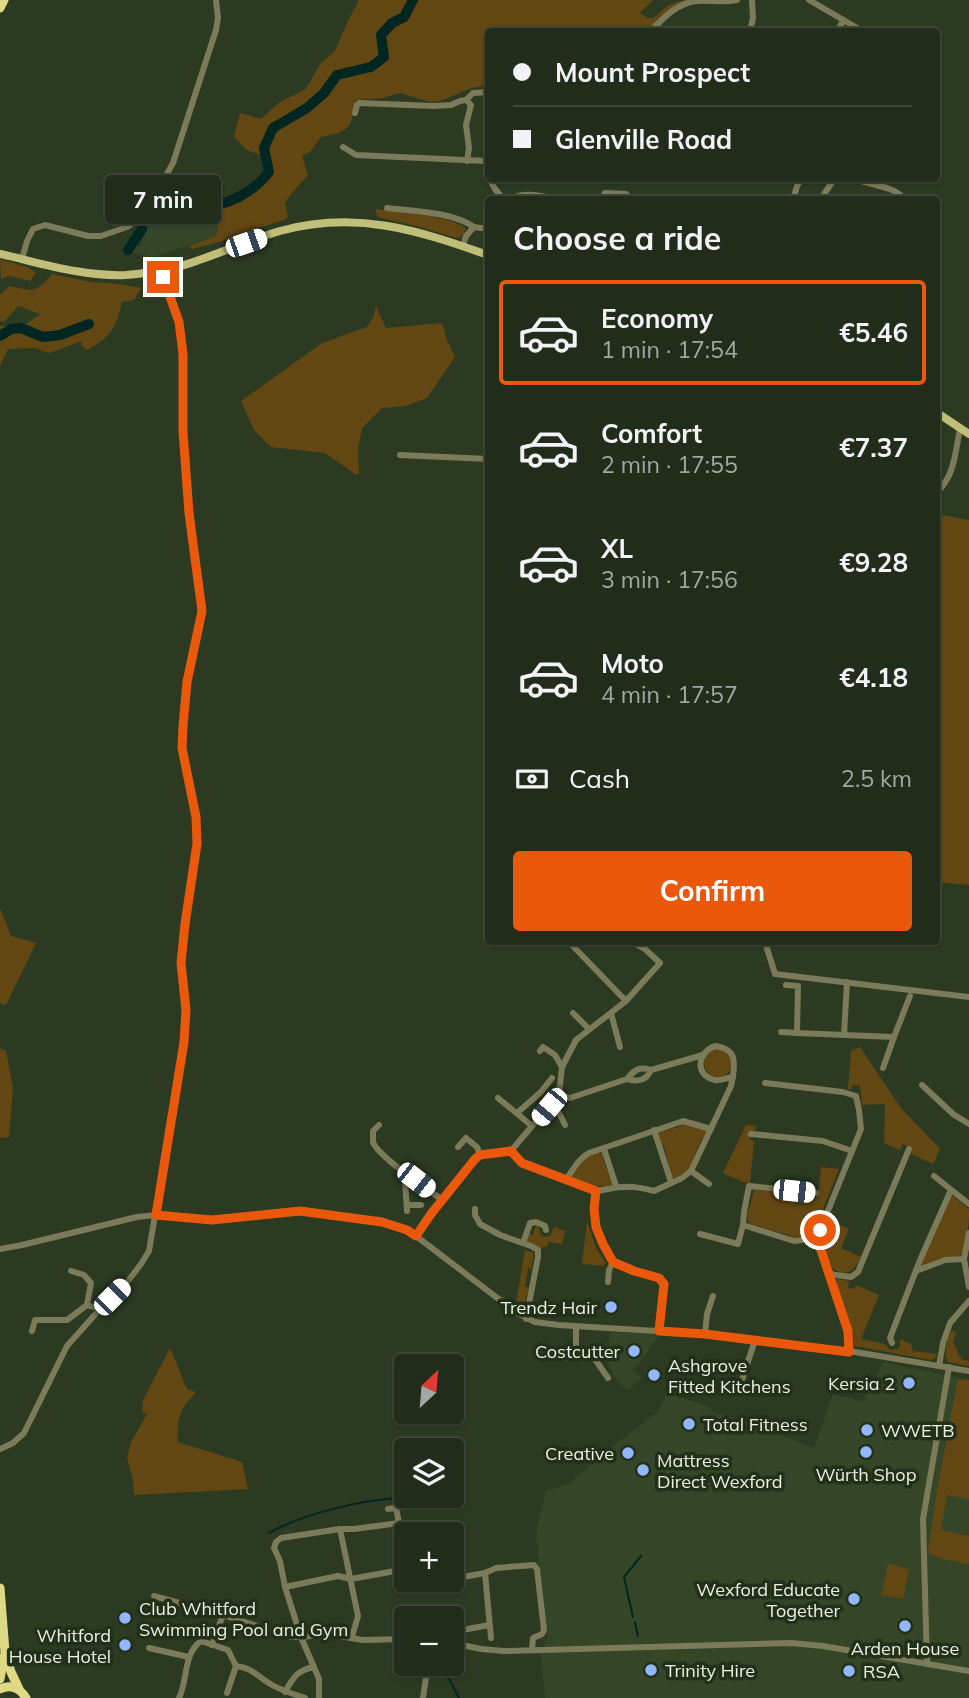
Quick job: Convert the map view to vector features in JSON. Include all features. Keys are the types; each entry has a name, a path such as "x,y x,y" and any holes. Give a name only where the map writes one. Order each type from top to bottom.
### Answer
{"highway":[{"path":"0,8 4,0"},
{"path":"0,1588 5,1652 23,1693"},
{"path":"0,1679 5,1652"},
{"path":"0,1689 8,1686 23,1693"}],"main road":[{"path":"0,254 90,273 124,275 160,271 198,261 279,232 311,224 349,221 389,226 485,254"},
{"path":"940,415 969,435"},
{"path":"23,1693 33,1698"}],"street":[{"path":"22,259 33,229 46,225 88,236 100,236 127,227 144,215 179,148 216,30 216,0"},
{"path":"654,28 684,4 737,0"},
{"path":"751,28 752,0"},
{"path":"809,0 857,28"},
{"path":"839,28 844,20"},
{"path":"355,113 359,103 435,106 466,100 473,93 485,92"},
{"path":"466,100 471,105 466,125 470,148 467,161"},
{"path":"343,147 355,155 467,161 485,159"},
{"path":"492,182 503,196"},
{"path":"864,182 891,188 903,196"},
{"path":"603,196 605,193 629,196"},
{"path":"516,196 538,196"},
{"path":"387,208 449,217 485,229"},
{"path":"463,246 466,236 474,227"},
{"path":"0,1449 13,1443 24,1433 67,1346 125,1284 149,1251 182,1053 186,1010 181,963 197,844 196,817 182,748 187,682 202,611 189,513 183,432 182,343 179,322 160,271"},
{"path":"940,490 951,475 960,429"},
{"path":"400,455 485,459"},
{"path":"572,945 626,1001"},
{"path":"416,1236 475,1159 480,1155 511,1151 559,1094 562,1067 576,1040 626,1001 660,963 637,945"},
{"path":"766,945 775,974 969,997"},
{"path":"844,1035 847,982"},
{"path":"786,985 798,986 797,1032"},
{"path":"883,1068 910,996"},
{"path":"573,1013 589,1029"},
{"path":"611,1013 620,1047"},
{"path":"781,1032 894,1037"},
{"path":"511,1151 522,1163 596,1191 616,1186 633,1186 654,1191 682,1178 691,1171 731,1086 734,1059 727,1049 716,1046 702,1055 651,1070 638,1069 627,1079"},
{"path":"540,1052 542,1047 555,1055 562,1067"},
{"path":"702,1055 701,1066 710,1079 733,1077"},
{"path":"559,1094 570,1098 627,1079 642,1080 649,1076 651,1070"},
{"path":"517,1113 541,1092 552,1078"},
{"path":"765,1083 844,1092 856,1096 860,1129 817,1238 848,1331 849,1352"},
{"path":"922,1086 969,1125"},
{"path":"498,1098 532,1126"},
{"path":"549,1107 559,1113 565,1125"},
{"path":"566,1180 584,1156 654,1130 683,1121 711,1129"},
{"path":"379,1125 373,1131 373,1142 377,1150 442,1200"},
{"path":"654,1130 671,1182"},
{"path":"751,1134 823,1141 852,1151"},
{"path":"458,1147 466,1138 477,1147 480,1155"},
{"path":"604,1149 616,1186"},
{"path":"829,1275 851,1277 858,1272 909,1149"},
{"path":"691,1171 709,1184"},
{"path":"409,1175 405,1181 407,1208 421,1205"},
{"path":"933,1176 969,1204"},
{"path":"700,1234 738,1244 744,1225 749,1186 816,1193"},
{"path":"892,1343 890,1338 951,1190"},
{"path":"596,1191 596,1227 613,1262 659,1278 664,1284 659,1331"},
{"path":"475,1209 480,1224 538,1250 526,1319"},
{"path":"0,1249 137,1217 156,1215 212,1220 300,1211 382,1222 407,1230 503,1303 526,1319 536,1322 705,1334 849,1352 969,1371"},
{"path":"523,1243 530,1223 536,1222 545,1226 545,1230"},
{"path":"744,1225 794,1241 817,1238"},
{"path":"969,1233 964,1259 969,1287"},
{"path":"916,1271 945,1260 964,1259"},
{"path":"608,1282 613,1262"},
{"path":"32,1331 35,1320 67,1320 87,1305 91,1283 84,1275 71,1271"},
{"path":"705,1334 707,1314 713,1296"},
{"path":"939,1366 950,1323 969,1301"},
{"path":"87,1305 100,1309"},
{"path":"576,1326 578,1350 585,1353 591,1350 608,1378"},
{"path":"734,1389 741,1383 755,1340"},
{"path":"568,1358 578,1350"},
{"path":"928,1664 923,1519 949,1367"},
{"path":"319,1698 318,1678 285,1587 280,1561 274,1548 276,1542 281,1538 398,1522 395,1508"},
{"path":"340,1529 358,1616 352,1637"},
{"path":"464,1577 496,1568 531,1564 536,1566 544,1630 533,1638 532,1650"},
{"path":"285,1587 338,1576 351,1579 394,1571"},
{"path":"485,1573 491,1638"},
{"path":"154,1596 291,1637 329,1634 362,1640 394,1639"},
{"path":"212,1645 223,1615"},
{"path":"464,1630 489,1625"},
{"path":"468,1629 470,1637"},
{"path":"179,1698 189,1657 201,1641 228,1650 236,1666 227,1693"},
{"path":"464,1646 504,1651 791,1643 969,1671"},
{"path":"149,1648 189,1657"},
{"path":"236,1666 247,1668 285,1692 305,1698"},
{"path":"285,1692 292,1678 303,1669 314,1667"},
{"path":"423,1698 426,1676"}],"shaded area":[{"path":"359,0 653,0 640,13 647,18 654,18 670,5 690,0 672,9 650,28 485,28 485,86 440,101 430,102 400,93 383,98 356,100 349,126 338,133 321,137 310,152 302,156 308,175 285,203 288,216 286,219 192,249 189,246 216,236 218,231 215,214 207,209 241,195 269,172 267,157 247,150 234,137 240,113 261,119 280,102 306,89 320,64 335,51"},
{"path":"375,209 437,217 466,229 462,236 456,238 378,217"},
{"path":"209,210 215,213 218,231 216,236 157,256 131,252 132,246 142,246 144,234 157,214 187,215"},
{"path":"0,259 30,268 36,273 30,281 9,276 1,279"},
{"path":"52,274 141,288 134,300 122,302 115,325 107,336 87,350 82,346 82,341 49,353 35,348 8,349 0,366 0,326 25,325 40,314 18,306 4,322 0,321 0,295 9,286 29,290 38,288"},
{"path":"376,306 386,328 442,323 455,357 427,398 405,406 382,408 362,428 358,449 359,474 355,474 325,453 271,447 254,430 241,401 322,343 367,327 374,316"},
{"path":"940,515 969,520 969,885 940,882"},
{"path":"0,908 11,936 36,943 6,1005 0,1004"},
{"path":"860,1047 901,1108 940,1149 933,1164 911,1154 912,1148 903,1144 900,1150 884,1143 885,1104 862,1105 860,1086 852,1085 851,1089 848,1089 851,1051"},
{"path":"0,1048 6,1051 13,1088 9,1137 0,1138"},
{"path":"718,1049 728,1053 732,1063 728,1073 718,1077 708,1073 704,1063 708,1053"},
{"path":"684,1123 708,1131 702,1138 694,1162 686,1172 675,1178 672,1177 664,1146 657,1134"},
{"path":"746,1125 756,1126 755,1131 751,1131 750,1140 754,1141 750,1183 723,1173"},
{"path":"598,1152 604,1157 613,1184 590,1186 573,1180 572,1175 586,1156"},
{"path":"821,1167 839,1169 813,1234 791,1238 789,1235 750,1224 747,1216 754,1190 803,1195 814,1199 818,1196"},
{"path":"952,1195 969,1209 964,1252 960,1256 938,1259 923,1266 923,1258"},
{"path":"828,1220 849,1229 841,1248 861,1257 850,1272 832,1268 825,1239"},
{"path":"587,1221 596,1248 606,1263 603,1266 582,1264"},
{"path":"536,1225 545,1237 550,1236 554,1227 565,1231 562,1244 548,1242 547,1247 538,1248 527,1242 528,1234 533,1235"},
{"path":"525,1250 534,1253 525,1287 529,1287 523,1309 519,1310 497,1294 516,1303"},
{"path":"838,1279 849,1281 848,1288 854,1289 856,1285 879,1295 861,1339 885,1344 890,1350 898,1349 900,1339 911,1344 913,1351 937,1354 936,1357 931,1360 854,1346 853,1333 836,1282"},
{"path":"951,1330 956,1332 953,1342 958,1355 969,1361 969,1366 948,1362 946,1351"},
{"path":"610,1332 660,1334 632,1370 642,1377 627,1391 614,1376 607,1361"},
{"path":"170,1348 187,1389 196,1392 180,1415 178,1442 242,1462 248,1489 134,1495 127,1458 131,1442 147,1414 142,1412 143,1400"},
{"path":"883,1362 969,1380 969,1698 545,1698 541,1655 547,1638 536,1531 546,1491 570,1483 658,1412 667,1393 814,1448 833,1394 863,1402"},
{"path":"958,1379 969,1380 969,1499 947,1495 941,1530 969,1536 969,1564 942,1559 928,1552"},
{"path":"888,1564 909,1569 903,1599 882,1595"}],"waterway":[{"path":"150,217 154,211 202,208 231,201 257,185 269,172 264,148 273,128 307,108 324,93 337,75 371,67 384,57 381,35 392,23 404,17 413,0"},
{"path":"128,250 142,229"},
{"path":"0,336 11,329 21,328 43,337 60,335 89,324"},
{"path":"269,1533 332,1509 394,1499"},
{"path":"633,1617 624,1577 641,1556"},
{"path":"635,1622 638,1636"},
{"path":"447,1676 459,1698"}],"place":[{"name":"Trendz Hair","path":"611,1307"},
{"name":"Costcutter","path":"634,1351"},
{"name":"Ashgrove Fitted Kitchens","path":"654,1375"},
{"name":"Kersia 2","path":"909,1383"},
{"name":"Total Fitness","path":"689,1424"},
{"name":"WWETB","path":"867,1430"},
{"name":"Würth Shop","path":"866,1452"},
{"name":"Creative","path":"628,1453"},
{"name":"Mattress Direct Wexford","path":"643,1470"},
{"name":"Wexford Educate Together","path":"854,1599"},
{"name":"Club Whitford Swimming Pool and Gym","path":"125,1618"},
{"name":"Arden House","path":"905,1626"},
{"name":"Whitford House Hotel","path":"125,1645"},
{"name":"Trinity Hire","path":"651,1670"},
{"name":"RSA","path":"849,1671"}],"route":[{"path":"163,277 179,322 183,354 183,432 189,513 202,611 187,682 182,748 196,817 197,844 181,963 186,1010 184,1042 156,1215 212,1220 300,1211 382,1222 395,1225 416,1236 475,1159 480,1155 511,1151 522,1163 596,1191 596,1227 613,1262 659,1278 664,1284 659,1331 849,1352 848,1331 817,1238 820,1230"}]}
